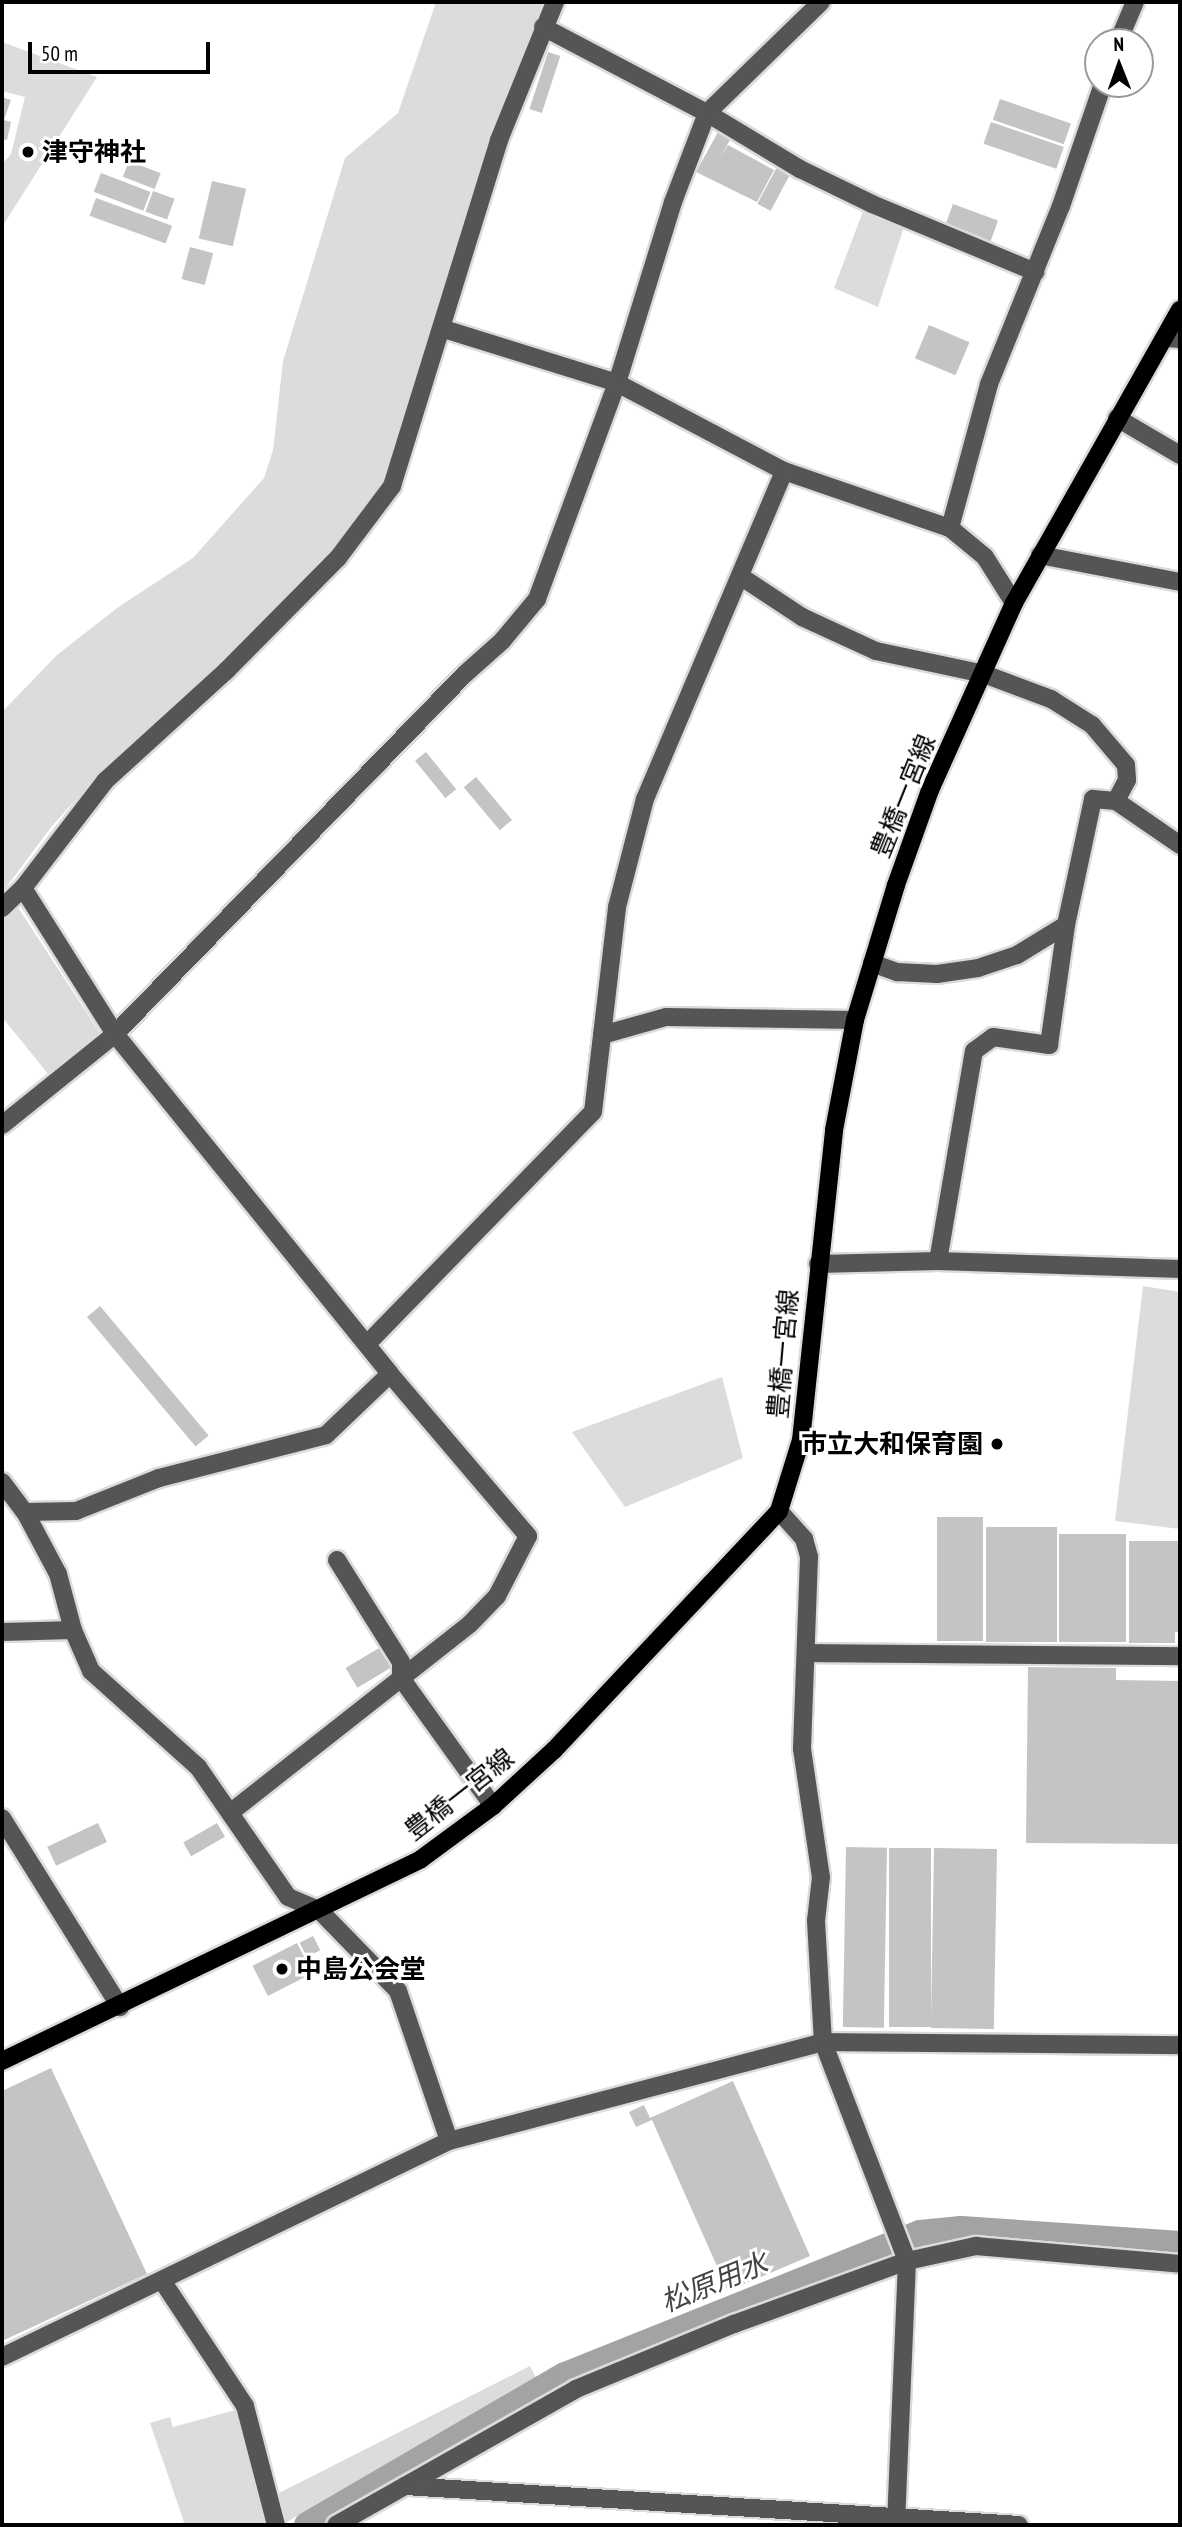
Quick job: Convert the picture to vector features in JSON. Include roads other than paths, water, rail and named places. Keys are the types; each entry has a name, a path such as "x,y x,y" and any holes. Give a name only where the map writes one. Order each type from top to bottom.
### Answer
{"main road":[{"name":"豊橋一宮線","path":"2,2061 120,2007 421,1859 494,1806 554,1750 779,1511 801,1440 834,1130 855,1020 872,963 930,790 1014,603 1117,418 1173,339 1180,310"}],"street":[{"path":"2,908 23,888 105,781 226,671 338,558 393,486 444,329 499,140 555,2"},
{"path":"2,1125 115,1034 465,674 502,642 537,599 617,383 673,202 707,113 821,2"},
{"path":"1124,28 1135,2"},
{"path":"543,27 707,113 800,169 872,204 1035,272"},
{"path":"950,528 989,384 1035,272 1098,98"},
{"path":"444,329 617,383 784,471 950,528 985,557 1014,603"},
{"path":"1117,418 1180,455"},
{"path":"368,1343 593,1112 617,907 645,799 784,471"},
{"path":"1040,555 1180,582"},
{"path":"740,576 802,617 876,651 984,674 1051,699 1092,725 1126,765 1127,780 1116,801"},
{"path":"938,1261 974,1051 993,1037 1049,1045 1066,926 1093,799 1116,801 1180,845"},
{"path":"23,888 115,1034 368,1343 390,1374 528,1536 497,1596 436,1654 401,1678 231,1812"},
{"path":"872,963 897,972 937,974 978,968 1017,955 1066,926"},
{"path":"603,1035 666,1017 855,1020"},
{"path":"818,1264 938,1261 1180,1269"},
{"path":"25,1513 76,1511 159,1478 326,1435 390,1374"},
{"path":"2,1482 25,1513 58,1574 73,1630 91,1671 177,1745 231,1812 288,1897 319,1910 398,1991 449,2141"},
{"path":"779,1511 804,1539 809,1557 808,1653 802,1749 821,1877 816,1921 823,2042 907,2261 896,2522"},
{"path":"337,1560 401,1662 401,1678 494,1806"},
{"path":"2,1632 73,1630"},
{"path":"808,1653 1180,1656"},
{"path":"2,1818 120,2007"},
{"path":"2,2357 163,2282 449,2141 823,2042 1180,2045"},
{"path":"336,2525 576,2389 734,2324 907,2261 976,2246 1180,2264"},
{"path":"163,2282 245,2406 276,2525"},
{"path":"405,2486 896,2522 1019,2525"}],"waterway":[{"name":"松原用水","path":"307,2525 565,2375 920,2233 961,2229 1180,2244"}],"place":[{"name":"津守神社","path":"28,152"},
{"name":"市立大和保育園","path":"997,1444"},
{"name":"中島公会堂","path":"282,1969"}]}
